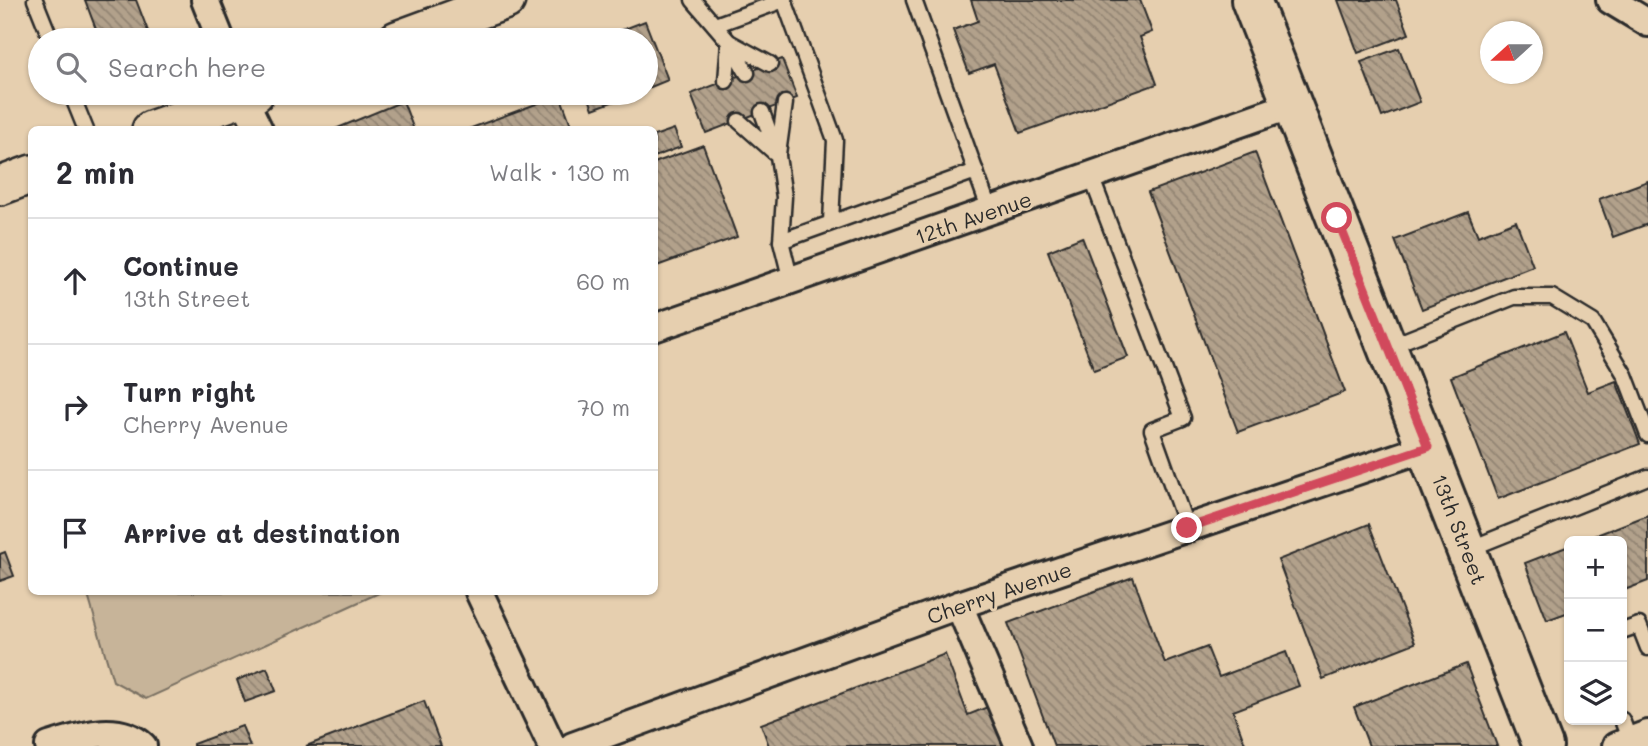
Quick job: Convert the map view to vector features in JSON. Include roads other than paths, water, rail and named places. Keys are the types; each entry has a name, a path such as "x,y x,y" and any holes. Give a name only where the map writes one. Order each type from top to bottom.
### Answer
{"main road":[{"name":"13th Street","path":"1251,0 1543,746"}],"street":[{"path":"205,0 216,28"},
{"path":"430,28 506,0"},
{"path":"1610,0 1648,23"},
{"path":"162,126 217,105"},
{"path":"250,105 258,126"},
{"name":"12th Avenue","path":"658,327 1292,105"},
{"path":"0,186 28,176"},
{"name":"Cherry Avenue","path":"573,746 959,605 1428,447"},
{"path":"480,595 552,746"},
{"path":"959,605 1019,746"},
{"path":"49,746 77,737 115,732 134,738 143,746"}],"lane":[{"path":"35,0 46,28"},
{"path":"715,25 784,0 835,140 831,222"},
{"path":"914,0 990,211"},
{"path":"696,2 729,42 747,73"},
{"path":"729,42 770,64"},
{"path":"726,81 729,42"},
{"path":"778,156 785,103"},
{"path":"76,105 84,126"},
{"path":"762,112 778,156 784,197 781,241 791,281"},
{"path":"739,121 778,156"},
{"path":"781,241 976,171"},
{"path":"1091,176 1183,418 1152,430 1187,528"},
{"path":"1388,347 1514,297 1552,297 1593,322 1625,375 1648,435"},
{"path":"1468,549 1648,477"},
{"path":"1627,629 1639,625 1648,648"}]}
